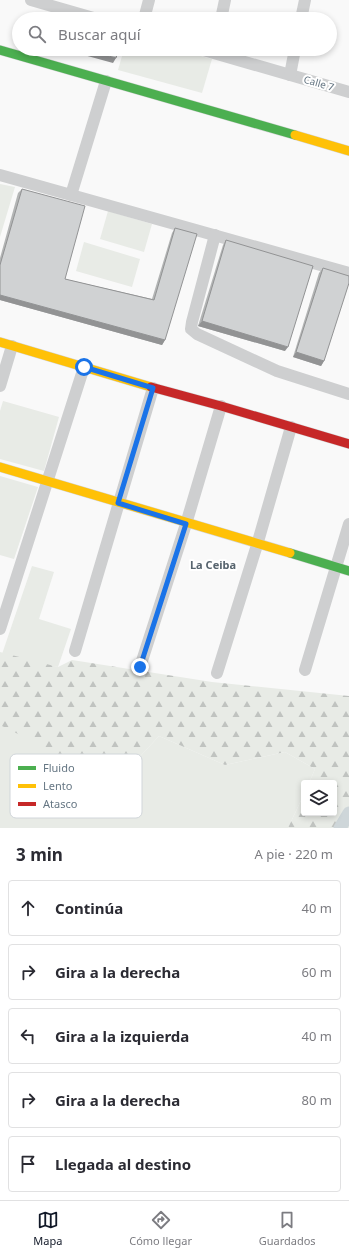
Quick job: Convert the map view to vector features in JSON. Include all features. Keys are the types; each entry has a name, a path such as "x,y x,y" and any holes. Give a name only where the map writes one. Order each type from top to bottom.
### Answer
{"street":[{"path":"31,0 61,4 80,12"},
{"path":"146,12 149,0"},
{"path":"223,12 226,0"},
{"path":"302,12 305,0"},
{"path":"0,50 12,54"},
{"path":"21,56 349,151"},
{"name":"Calle 7","path":"229,56 349,92"},
{"path":"290,75 294,56"},
{"path":"71,194 106,81"},
{"path":"0,175 349,273"},
{"path":"215,235 191,329 197,334 277,371 349,394"},
{"path":"0,342 153,388 221,406 349,444"},
{"path":"0,386 12,346"},
{"path":"0,629 84,367"},
{"path":"75,651 153,388"},
{"path":"140,667 186,524 221,406"},
{"path":"217,673 257,545 291,427"},
{"path":"0,467 349,572"},
{"path":"304,670 349,524"}],"green space":[{"path":"122,56 201,56 212,59 202,93 118,70"},
{"path":"0,184 15,187 0,237"},
{"path":"108,211 152,224 144,252 100,239"},
{"path":"84,242 140,259 132,287 76,271"},
{"path":"3,401 59,417 44,471 0,459 0,411"},
{"path":"0,476 38,487 14,559 0,555"},
{"path":"32,566 54,572 39,619 71,629 58,667 1,657"},
{"path":"0,652 58,667 72,660 212,682 349,696 349,828 288,828 301,800 301,816 337,816 337,780 310,780 315,769 285,752 225,765 159,736 142,754 43,754 40,745 0,725"},
{"path":"0,725 55,743 68,754 10,754 10,818 142,818 142,754 159,736 225,765 285,752 315,769 310,780 301,780 301,800 288,828 0,828"}],"building":[{"path":"22,189 85,206 65,279 154,300 175,228 197,234 165,340 0,295 0,265"},
{"path":"226,240 313,266 288,347 202,321"},
{"path":"323,268 349,276 349,283 324,361 296,352"}],"waterway":[{"path":"340,828 349,813"}],"traffic: fast":[{"path":"0,50 12,53"},
{"path":"21,56 295,135"},
{"path":"290,553 349,571"}],"traffic: slow":[{"path":"295,135 349,151"},
{"path":"0,342 151,387"},
{"path":"0,467 290,553"}],"traffic: jam":[{"path":"151,387 349,444"}],"district":[{"name":"La Ceiba","path":"213,564"}],"route":[{"path":"84,367 153,388 118,503 186,524 140,667"}]}
